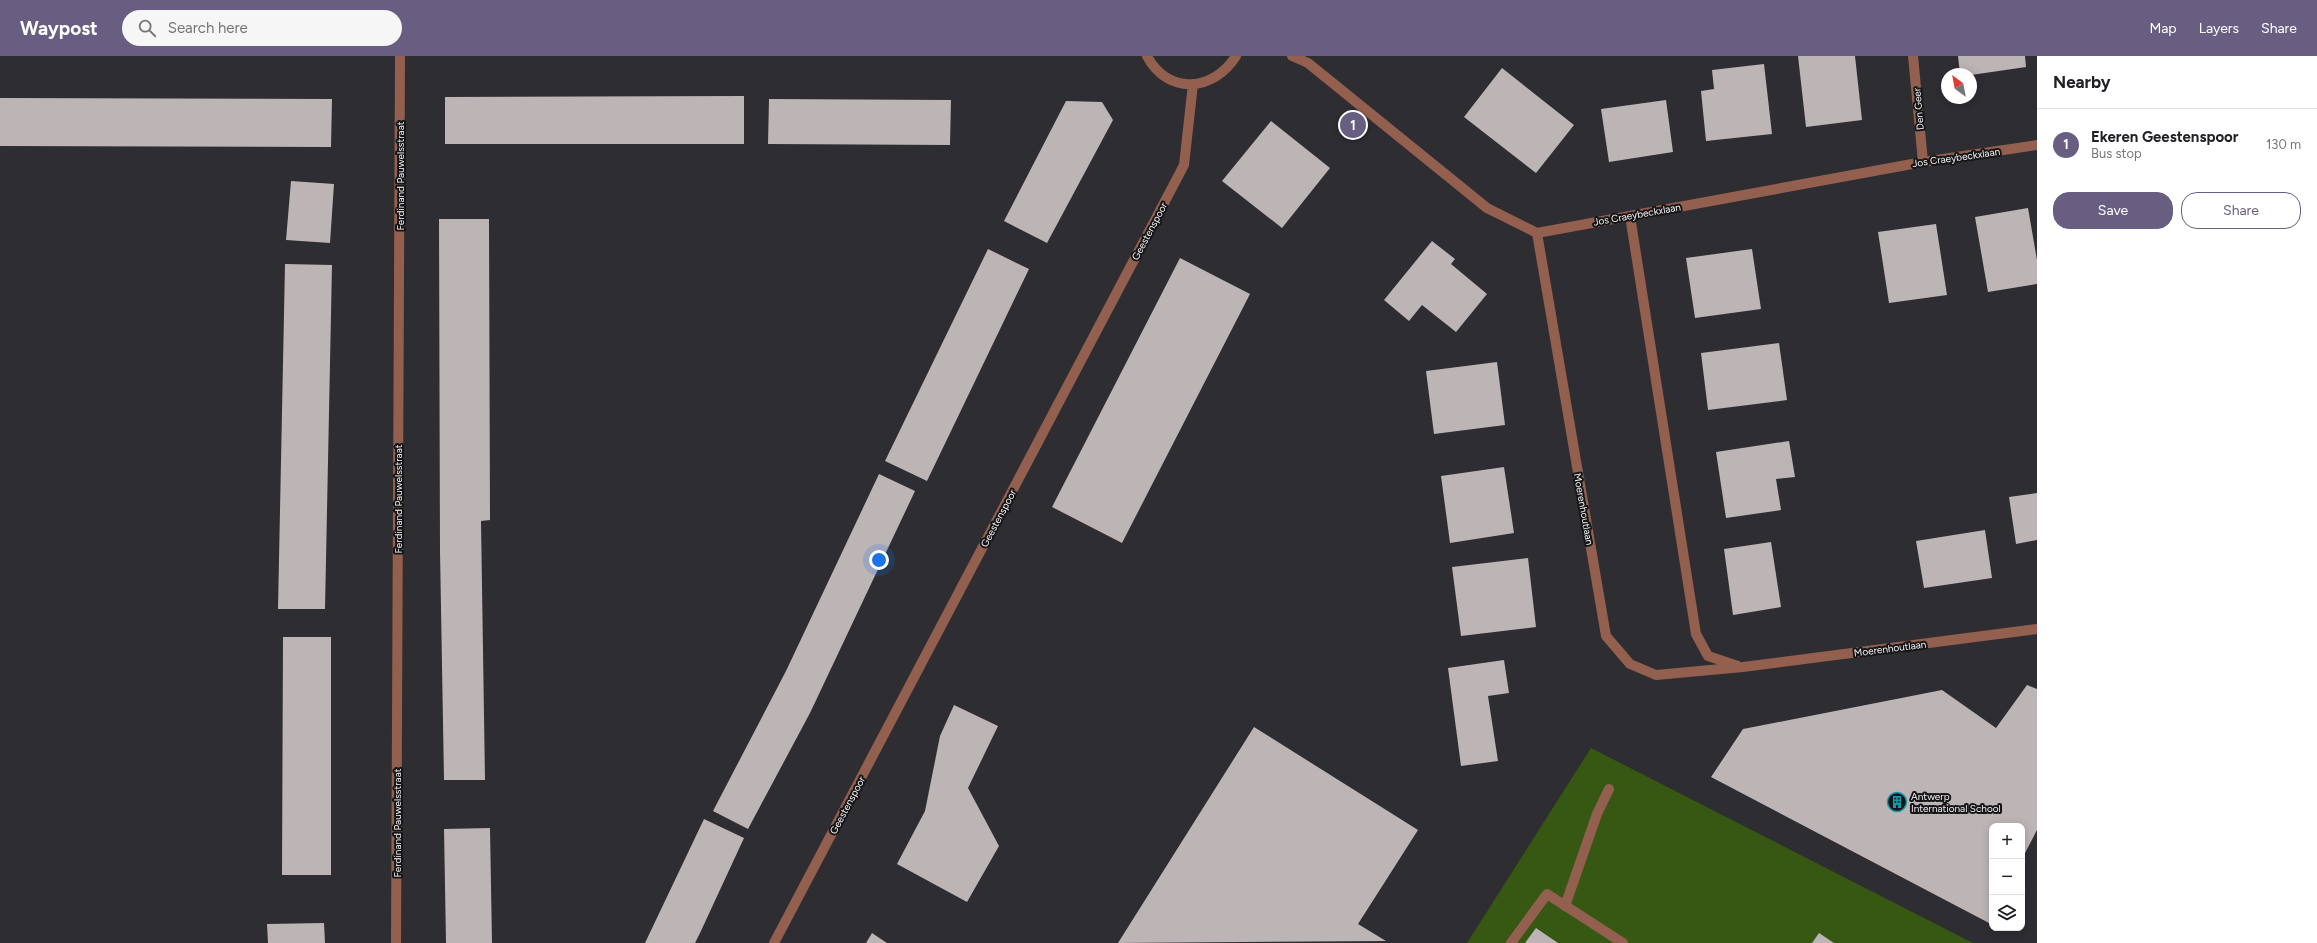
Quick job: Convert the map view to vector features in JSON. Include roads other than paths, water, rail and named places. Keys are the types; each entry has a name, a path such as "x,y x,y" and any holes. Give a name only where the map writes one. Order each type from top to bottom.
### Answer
{"street":[{"name":"Ferdinand Pauwelsstraat","path":"396,943 400,56"},
{"path":"1147,56 1166,78 1193,84 1209,82 1223,73 1236,56"},
{"path":"1292,56 1308,63 1487,208 1537,233"},
{"name":"Den Geer","path":"1913,56 1923,162"},
{"name":"Geestenspoor","path":"774,943 1184,165 1193,84"},
{"name":"Jos Craeybeckxlaan","path":"1537,233 1923,162 2037,145"},
{"name":"Moerenhoutlaan","path":"1630,216 1696,634 1708,656 1743,667"},
{"name":"Moerenhoutlaan","path":"1537,233 1606,636 1630,664 1656,675 1743,667 2037,629"},
{"path":"1565,906 1597,814 1609,789"},
{"path":"1511,943 1547,894 1623,943"}],"place":[{"name":"Ekeren Geestenspoor","path":"1353,125"},
{"name":"Antwerp International School","path":"1897,802"}]}
